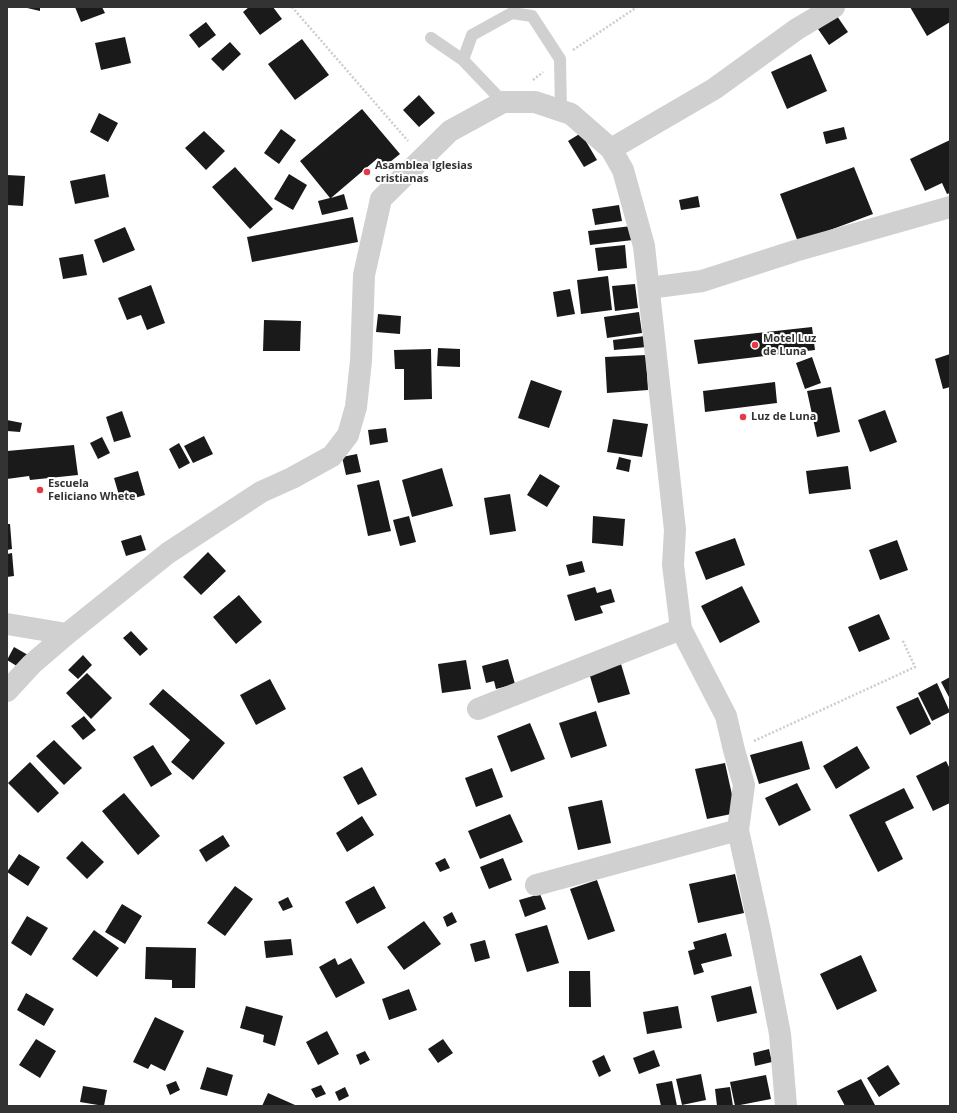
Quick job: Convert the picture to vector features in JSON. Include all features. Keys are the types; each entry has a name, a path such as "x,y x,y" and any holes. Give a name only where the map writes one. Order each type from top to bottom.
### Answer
{"street":[{"path":"611,149 714,89 797,29 834,7"},
{"path":"7,691 32,664 67,634 168,554 260,492 292,478 332,456 348,434 356,407 361,361 364,275 380,199 450,131 503,102 535,102 571,114 611,149 623,170 644,246 674,530 673,565 682,629 726,716 744,785 738,830 780,1034 786,1106"},
{"path":"649,288 702,281 795,251 950,207"},
{"path":"7,624 67,634"},
{"path":"478,709 682,629"},
{"path":"536,885 738,830"}],"lane":[{"path":"463,60 472,35 512,14 532,16 560,59 561,111"},
{"path":"431,38 463,60 503,102"}],"path":[{"path":"292,7 422,158"},
{"path":"734,750 915,668 902,638"}],"building":[{"path":"23,7 40,7 40,11"},
{"path":"75,7 102,7 105,13 81,22"},
{"path":"249,7 273,7 282,19 260,35 243,12"},
{"path":"910,7 950,7 950,22 927,36"},
{"path":"837,16 848,32 829,45 818,29"},
{"path":"206,22 216,35 199,48 189,35"},
{"path":"125,37 131,63 101,70 95,43"},
{"path":"302,39 329,75 295,100 268,64"},
{"path":"230,42 241,54 223,71 211,59"},
{"path":"811,54 827,91 787,109 771,72"},
{"path":"419,95 435,113 419,127 403,110"},
{"path":"362,109 400,154 385,166 378,158 331,198 344,194 348,209 322,215 318,201 330,198 300,161"},
{"path":"99,113 118,123 108,142 90,132"},
{"path":"844,127 847,139 826,144 823,132"},
{"path":"281,129 296,140 279,164 264,153"},
{"path":"204,131 225,151 206,170 185,148"},
{"path":"581,133 597,160 584,167 568,141"},
{"path":"950,140 950,193 947,194 942,183 925,191 910,159"},
{"path":"235,167 273,209 250,229 212,187"},
{"path":"854,167 873,214 798,242 780,194"},
{"path":"105,174 109,197 75,204 70,181"},
{"path":"289,174 307,185 293,210 274,199"},
{"path":"7,175 25,176 23,206 7,205"},
{"path":"698,196 700,207 681,210 679,200"},
{"path":"619,205 622,221 595,225 592,209"},
{"path":"353,217 358,242 252,262 247,237"},
{"path":"632,226 633,240 590,245 588,231"},
{"path":"125,227 135,250 103,263 94,240"},
{"path":"625,245 627,268 598,271 595,248"},
{"path":"83,254 87,275 63,279 59,258"},
{"path":"608,276 612,310 581,314 577,280"},
{"path":"635,284 638,308 615,311 612,286"},
{"path":"151,285 165,323 147,330 141,315 127,320 118,298"},
{"path":"570,289 575,314 557,317 553,292"},
{"path":"639,312 642,333 607,338 604,317"},
{"path":"378,314 401,316 400,334 376,332"},
{"path":"264,320 301,321 300,351 263,351"},
{"name":"Motel Luz de Luna","path":"812,327 815,350 698,364 694,340"},
{"path":"645,336 647,347 614,350 613,340"},
{"path":"438,348 460,349 460,367 437,366"},
{"path":"431,349 432,399 404,400 404,369 395,369 394,350"},
{"path":"950,354 950,387 943,389 935,359"},
{"path":"646,355 648,390 607,393 605,357"},
{"path":"812,357 821,383 805,389 796,363"},
{"path":"531,380 562,391 549,428 518,418"},
{"path":"775,382 777,403 705,412 703,391"},
{"path":"831,387 840,432 817,437 807,391"},
{"path":"885,410 897,442 870,452 858,420"},
{"path":"122,411 131,437 114,442 106,417"},
{"path":"613,419 648,424 642,457 607,452"},
{"path":"7,420 22,423 20,432 7,431"},
{"path":"386,428 388,442 370,445 368,430"},
{"path":"204,436 213,454 193,463 184,446"},
{"path":"102,437 110,453 98,459 90,443"},
{"path":"179,443 190,463 179,469 169,449"},
{"path":"74,445 78,475 30,480 29,476 7,479 7,451"},
{"path":"357,454 361,472 346,475 342,457"},
{"path":"619,457 631,460 629,472 616,469"},
{"path":"848,466 851,489 809,494 806,471"},
{"path":"442,468 453,506 412,517 402,480"},
{"path":"138,471 145,495 121,502 114,478"},
{"path":"540,474 560,486 547,507 527,495"},
{"path":"379,480 391,531 368,536 357,485"},
{"path":"510,494 516,531 490,535 484,498"},
{"path":"409,516 416,542 400,546 393,520"},
{"path":"593,516 625,519 623,546 592,543"},
{"path":"7,524 10,524 12,549 7,550"},
{"path":"141,535 146,550 126,556 121,541"},
{"path":"735,538 745,565 706,580 695,552"},
{"path":"897,540 908,570 880,580 869,550"},
{"path":"208,552 226,571 201,595 183,577"},
{"path":"12,553 14,576 7,577 7,554"},
{"path":"582,561 585,572 569,576 566,565"},
{"path":"742,586 760,622 720,643 701,606"},
{"path":"595,587 597,593 611,589 615,602 600,606 603,613 575,621 567,595"},
{"path":"239,595 262,622 236,644 213,617"},
{"path":"879,614 890,639 859,652 848,627"},
{"path":"131,631 148,649 140,656 123,638"},
{"path":"14,647 28,655 20,668 7,660"},
{"path":"83,655 92,665 78,679 68,670"},
{"path":"508,659 515,684 496,689 494,681 486,683 482,666"},
{"path":"466,660 471,689 442,693 438,664"},
{"path":"621,664 630,694 598,703 589,673"},
{"path":"87,673 112,698 91,719 66,693"},
{"path":"950,677 950,699 941,682"},
{"path":"270,679 286,709 256,725 240,695"},
{"path":"937,683 950,712 932,721 918,693"},
{"path":"163,689 225,743 193,780 171,762 190,740 149,704"},
{"path":"918,697 931,724 910,735 896,707"},
{"path":"596,711 607,746 571,758 559,723"},
{"path":"84,716 96,730 83,740 71,726"},
{"path":"530,723 545,759 511,772 497,736"},
{"path":"54,740 82,768 64,785 36,756"},
{"path":"802,741 810,769 759,784 750,755"},
{"path":"153,745 172,774 151,787 133,757"},
{"path":"857,746 870,768 836,789 823,766"},
{"path":"946,761 950,769 950,803 933,811 916,776"},
{"path":"30,762 59,793 38,813 8,783"},
{"path":"725,763 736,813 707,819 695,769"},
{"path":"362,767 377,795 358,805 343,777"},
{"path":"492,768 503,797 476,807 465,778"},
{"path":"797,783 811,810 779,826 765,798"},
{"path":"904,788 914,808 885,822 903,859 878,872 849,815"},
{"path":"124,793 160,836 138,855 102,811"},
{"path":"602,800 611,843 578,850 568,807"},
{"path":"510,814 523,842 480,859 468,831"},
{"path":"362,816 374,835 347,852 336,833"},
{"path":"223,835 230,846 206,862 199,850"},
{"path":"82,841 104,862 87,879 66,858"},
{"path":"19,854 40,867 28,886 7,872"},
{"path":"445,858 450,868 440,872 435,863"},
{"path":"503,858 512,880 489,889 480,867"},
{"path":"735,874 744,913 698,923 689,884"},
{"path":"597,880 615,931 588,940 570,889"},
{"path":"235,886 253,899 225,936 207,923"},
{"path":"374,886 386,908 357,924 345,902"},
{"path":"540,894 546,909 525,917 519,900"},
{"path":"288,897 293,907 283,911 278,902"},
{"path":"122,904 142,916 125,944 105,932"},
{"path":"452,912 457,922 447,927 443,917"},
{"path":"27,916 48,928 31,956 11,943"},
{"path":"424,921 441,944 404,970 387,947"},
{"path":"547,925 559,963 527,972 515,934"},
{"path":"94,930 119,948 97,977 72,959"},
{"path":"726,933 732,956 701,964 704,972 694,975 688,951 695,949 693,942"},
{"path":"291,939 293,955 266,958 264,941"},
{"path":"485,940 490,958 475,962 470,944"},
{"path":"146,947 196,948 195,988 172,988 172,980 145,979"},
{"path":"861,955 877,991 837,1010 820,974"},
{"path":"335,958 338,965 351,958 365,983 336,998 319,967"},
{"path":"569,971 590,971 591,1007 569,1007"},
{"path":"751,986 757,1013 717,1022 711,996"},
{"path":"409,989 417,1010 389,1020 382,999"},
{"path":"26,993 54,1009 44,1026 17,1010"},
{"path":"246,1006 283,1016 275,1046 263,1042 264,1035 240,1028"},
{"path":"678,1006 682,1028 647,1034 643,1012"},
{"path":"155,1017 184,1031 165,1071 151,1064 148,1069 133,1062"},
{"path":"327,1031 339,1054 318,1065 306,1042"},
{"path":"36,1039 56,1051 40,1078 19,1065"},
{"path":"443,1039 453,1053 438,1063 428,1049"},
{"path":"769,1049 772,1062 755,1066 753,1053"},
{"path":"654,1050 660,1066 639,1074 633,1058"},
{"path":"365,1051 370,1060 360,1065 356,1055"},
{"path":"604,1055 611,1071 599,1077 592,1061"},
{"path":"888,1065 900,1084 879,1097 867,1078"},
{"path":"207,1067 233,1075 227,1096 200,1089"},
{"path":"701,1074 706,1100 682,1105 676,1079"},
{"path":"766,1075 771,1099 735,1106 730,1082"},
{"path":"861,1079 875,1105 845,1106 837,1091"},
{"path":"176,1081 180,1090 170,1095 166,1085"},
{"path":"672,1081 677,1106 661,1106 656,1084"},
{"path":"321,1085 326,1094 316,1098 311,1089"},
{"path":"83,1086 107,1090 104,1106 80,1102"},
{"path":"345,1087 349,1096 339,1101 335,1092"},
{"path":"730,1087 733,1106 717,1106 715,1089"},
{"path":"268,1093 295,1105 262,1106"}],"place":[{"name":"Asamblea Iglesias cristianas","path":"367,172"},
{"name":"Motel Luz de Luna","path":"755,345"},
{"name":"Luz de Luna","path":"743,417"},
{"name":"Escuela Feliciano Whete","path":"40,490"}]}
